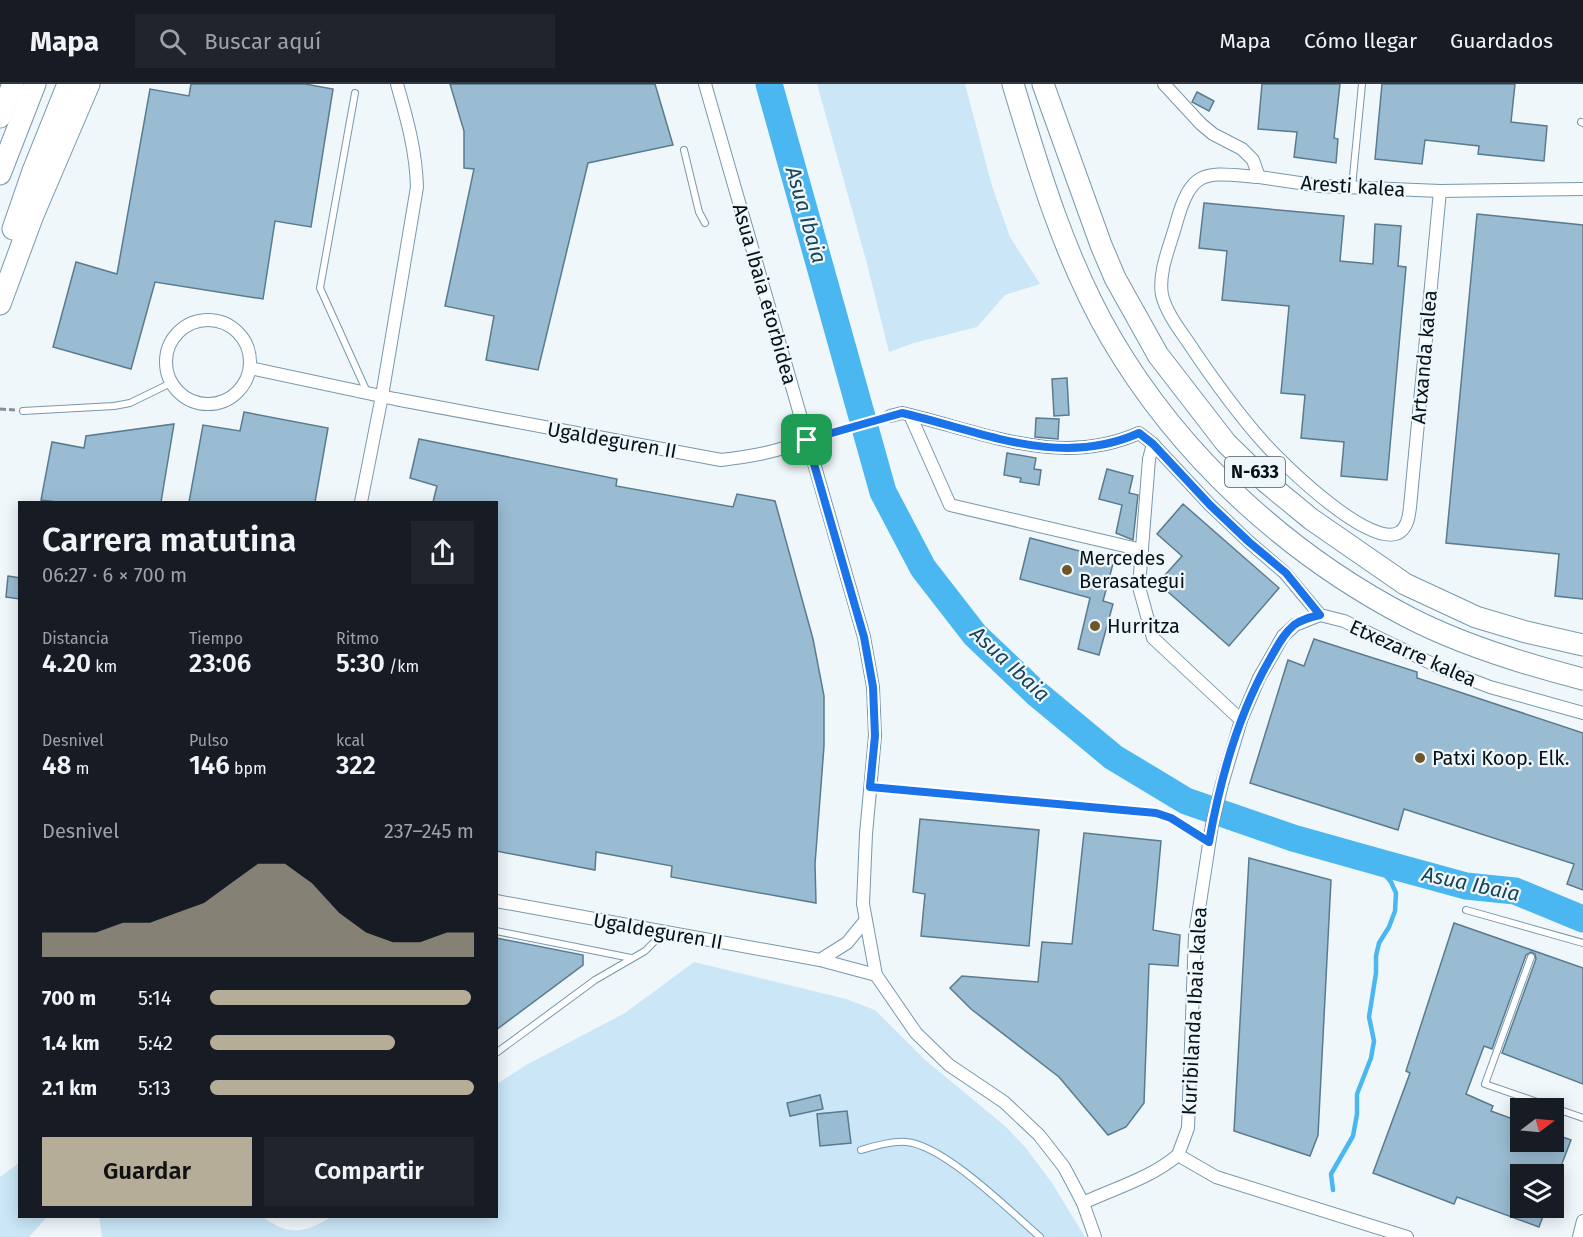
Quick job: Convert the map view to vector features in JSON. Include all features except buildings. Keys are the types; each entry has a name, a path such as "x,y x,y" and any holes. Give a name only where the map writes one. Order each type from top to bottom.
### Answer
{"highway":[{"path":"0,117 13,84"},
{"path":"0,174 35,84"},
{"path":"0,273 33,171 69,84"},
{"path":"0,304 33,215 89,84"},
{"name":"N-633","path":"1013,84 1050,204 1088,294 1111,338 1136,376 1159,409 1207,466 1248,506 1290,541 1361,591 1410,618 1480,648 1583,679"},
{"name":"N-633","path":"1043,84 1115,278 1158,355 1226,443 1266,482 1311,519 1405,584 1476,617 1526,632 1583,645"},
{"path":"1054,84 1068,150"}],"street":[{"path":"361,501 382,396 417,187 412,134 398,84"},
{"name":"Asua Ibaia etorbidea","path":"705,84 864,637 873,687 875,736 866,834 863,904 876,975 924,1041 949,1065 1004,1102 1039,1135 1064,1167 1083,1203 1095,1237"},
{"path":"1164,84 1207,129 1242,149 1253,160 1259,177"},
{"name":"Aresti kalea","path":"1408,522 1400,532 1390,535 1377,534 1355,523 1317,492 1266,445 1224,396 1175,322 1162,296 1162,276 1188,189 1196,180 1216,174 1259,177 1320,186 1440,192 1583,189"},
{"name":"Artxanda kalea","path":"1408,522 1440,192"},
{"path":"207,320 222,322 235,329 244,340 250,354 250,368 239,392 228,400 216,405 202,405 179,394 171,383 166,369 168,348 180,330 193,322 207,320"},
{"name":"Ugaldeguren II","path":"250,368 382,396 721,460 779,451 807,440"},
{"path":"890,416 902,413 1003,440 1040,447 1100,446 1139,433 1153,444 1210,505 1286,573 1320,615"},
{"path":"910,415 950,505 1142,550"},
{"path":"1153,444 1149,459 1139,587 1153,638 1241,720"},
{"name":"Etxezarre kalea","path":"1320,615 1344,621 1443,669 1490,687 1583,713"},
{"name":"Kuribilanda Ibaia kalea","path":"1178,1155 1188,1128 1195,935 1212,825 1222,784 1241,720 1259,678 1283,636 1295,625 1320,615"},
{"name":"Ugaldeguren II","path":"498,901 820,960 876,975"},
{"path":"820,960 847,944 865,921"},
{"path":"1083,1203 1151,1173 1178,1155 1216,1177 1407,1237"},
{"path":"1579,1237 1583,1221"}],"lane":[{"path":"1352,187 1362,84"},
{"path":"355,93 320,288 368,393"},
{"path":"684,150 699,212 705,223"},
{"path":"23,411 130,403 171,383"},
{"name":"Ugaldeguren II","path":"807,440 890,416"},
{"path":"870,787 1156,813 1171,818 1209,842"},
{"path":"1466,910 1583,943"},
{"path":"498,931 632,958"},
{"path":"498,1052 595,980 645,951 663,933"},
{"path":"1531,957 1485,1084 1583,1118"},
{"path":"861,1150 883,1144 906,1142 932,1151 963,1172 1040,1237"}],"shaded area":[{"path":"817,84 965,84 992,186 1010,237 1040,284 1005,295 977,327 914,343 889,352"},
{"path":"694,962 846,999 875,1010 924,1059 1005,1126 1026,1148 1052,1183 1085,1237 102,1237 99,1218 265,1218 281,1228 297,1230 313,1227 329,1218 498,1218 498,1083 526,1065 625,1013"},
{"path":"18,1164 18,1218 46,1218 29,1237 0,1237 0,1177"}],"waterway":[{"name":"Asua Ibaia","path":"769,84 883,492 923,568 975,635 1036,693 1113,757 1186,801 1293,838 1466,886 1515,891 1583,919"},
{"path":"1333,1190 1331,1174 1353,1136 1357,1114 1357,1094 1371,1058 1374,1041 1369,1017 1376,973 1376,956 1379,943 1395,911 1396,893 1391,882 1373,860"}],"place":[{"name":"Mercedes Berasategui","path":"1067,570"},
{"name":"Hurritza","path":"1095,626"},
{"name":"Patxi Koop. Elk.","path":"1420,758"}],"route":[{"path":"902,413 982,435 1040,447 1100,446 1139,433 1153,444 1210,505 1286,573 1320,615 1295,625 1283,636 1259,678 1241,720 1222,784 1209,842 1171,818 1156,813 870,787 875,736 873,687 864,637 807,440 902,413"}]}
